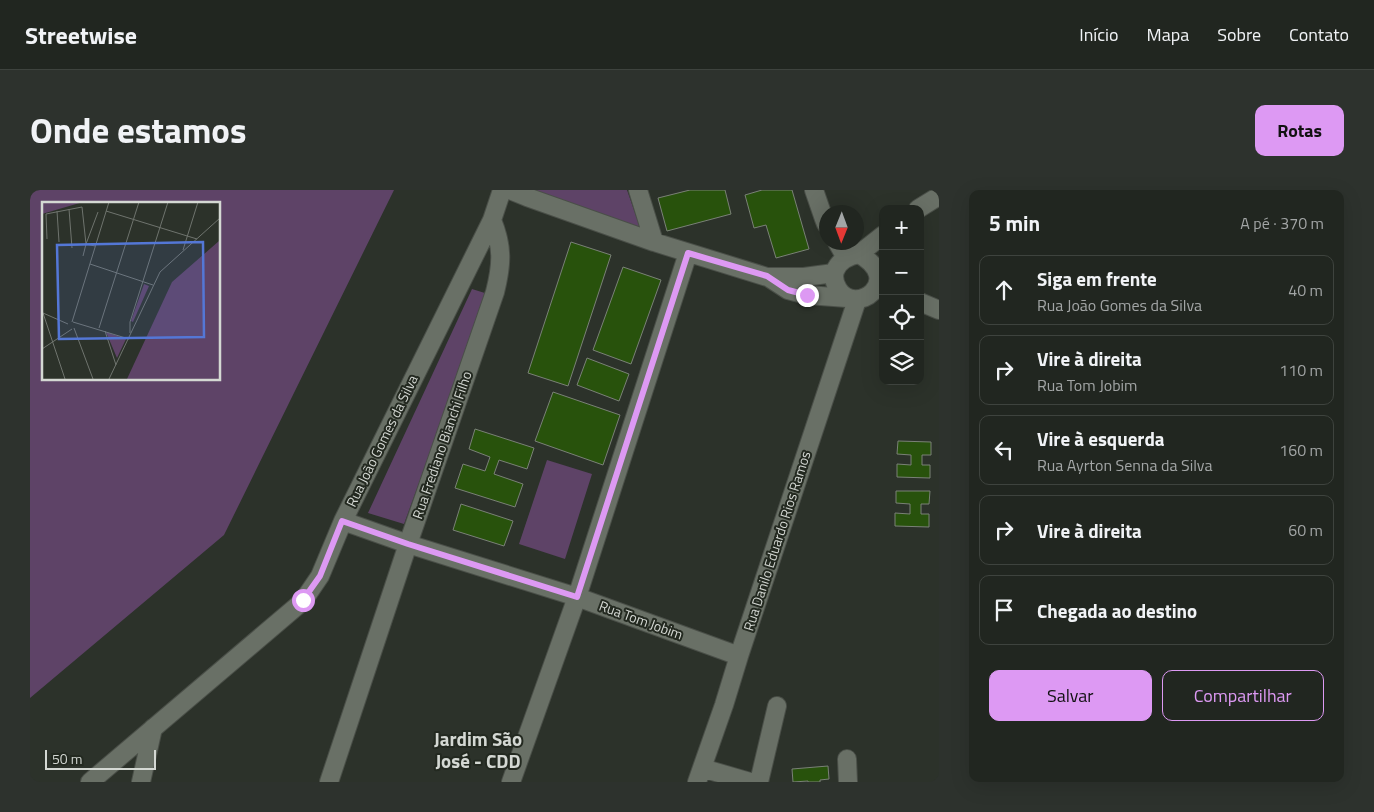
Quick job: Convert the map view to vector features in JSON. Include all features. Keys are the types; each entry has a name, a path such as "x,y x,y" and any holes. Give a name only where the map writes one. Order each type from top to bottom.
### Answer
{"street":[{"name":"Rua João Gomes da Silva","path":"90,782 303,600 320,576 342,521 492,220 502,190"},
{"path":"510,190 654,242 767,276 804,277 834,273"},
{"path":"638,190 654,242"},
{"path":"814,190 819,205"},
{"path":"924,205 939,196"},
{"name":"Rua Frediano Bianchi Filho","path":"329,782 498,282 500,254 498,236 492,220"},
{"path":"852,299 839,292 835,283 834,273 838,264 879,238"},
{"path":"846,250 853,256 874,263 879,274"},
{"path":"511,782 577,597 688,253"},
{"path":"767,276 788,290 807,295 852,299 866,297 874,291 879,278"},
{"name":"Rua Danilo Eduardo Rios Ramos","path":"700,775 724,705 852,299"},
{"path":"924,304 939,310"},
{"name":"Rua Tom Jobim","path":"342,521 408,544 577,597 739,656"},
{"path":"759,782 777,706"},
{"path":"141,782 153,728"},
{"path":"847,759 848,782"},
{"path":"700,775 750,782"}],"shaded area":[{"path":"30,190 394,190 224,535 30,698"},
{"path":"532,190 627,190 641,230"},
{"path":"472,289 488,294 404,524 368,513"},
{"path":"547,460 592,474 565,559 519,544"}],"building":[{"path":"690,190 725,190 731,214 667,231 658,198"},
{"path":"762,190 792,190 809,249 776,258 766,225 754,228 745,195"},
{"path":"571,242 611,255 568,386 528,373"},
{"path":"623,267 661,280 631,364 593,350"},
{"path":"587,358 629,374 619,401 577,385"},
{"path":"553,392 620,415 603,465 535,441"},
{"path":"475,429 534,448 527,469 499,460 494,474 523,484 515,507 455,488 463,464 485,471 490,457 469,449"},
{"path":"898,441 931,442 931,455 922,455 922,465 930,465 930,478 897,477 897,464 911,465 911,455 897,454"},
{"path":"896,491 930,491 929,504 921,504 921,514 929,514 929,527 895,526 895,513 910,514 910,504 896,503"},
{"path":"461,504 513,521 504,546 453,530"},
{"path":"828,766 829,779 820,780 820,782 793,782 792,769"}],"district":[{"name":"Jardim São José - CDD","path":"478,750"}],"route":[{"path":"303,600 320,576 342,521 408,544 577,597 688,253 767,276 788,290 807,295"}]}
